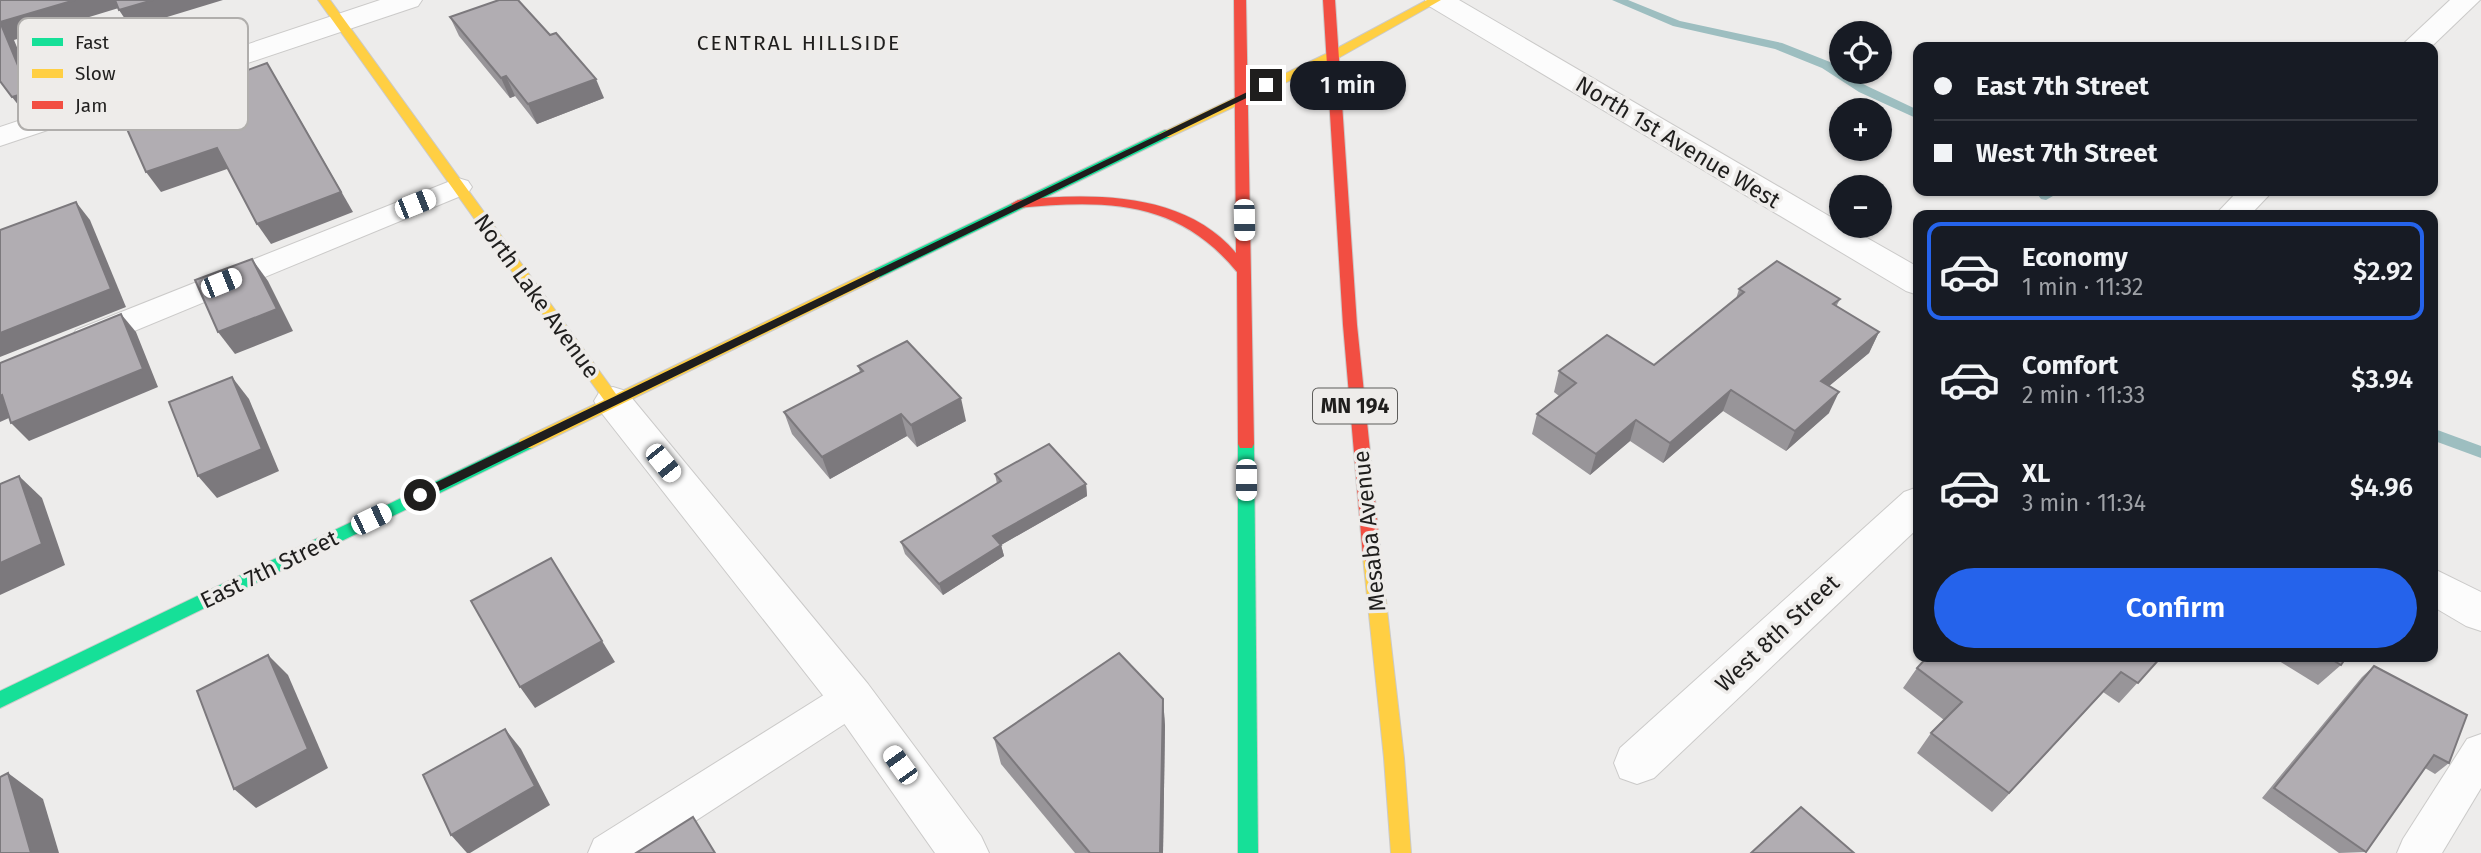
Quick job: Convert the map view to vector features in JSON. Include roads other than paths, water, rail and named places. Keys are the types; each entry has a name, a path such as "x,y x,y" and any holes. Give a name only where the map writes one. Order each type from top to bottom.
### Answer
{"main road":[{"path":"1240,0 1245,273 1248,853"},
{"name":"Mesaba Avenue","path":"1329,0 1336,54 1336,122 1354,398 1394,758 1401,853"},
{"name":"East 7th Street","path":"0,700 1018,204 1242,96 1336,54 1437,0"},
{"name":"North Lake Avenue","path":"332,11 613,401"},
{"path":"1018,204 1053,198 1085,199 1154,210 1179,218 1210,234 1229,249 1245,273"}],"street":[{"path":"248,43 332,11 408,0"},
{"name":"North 1st Avenue West","path":"1437,0 1913,280"},
{"path":"2420,42 2466,0"},
{"path":"0,137 18,130"},
{"path":"2236,210 2252,196"},
{"name":"North Lake Avenue","path":"613,401 852,698 964,853"},
{"name":"West 8th Street","path":"1637,763 1913,508"},
{"path":"2438,588 2481,613"}],"lane":[{"path":"64,347 458,187"},
{"path":"609,853 852,698"},
{"path":"2418,853 2481,752"}],"waterway":[{"path":"1618,0 1677,24 1778,46 1826,65 1863,89 1913,113"},
{"path":"2438,436 2481,452"}],"district":[{"name":"CENTRAL HILLSIDE","path":"799,43"}]}
